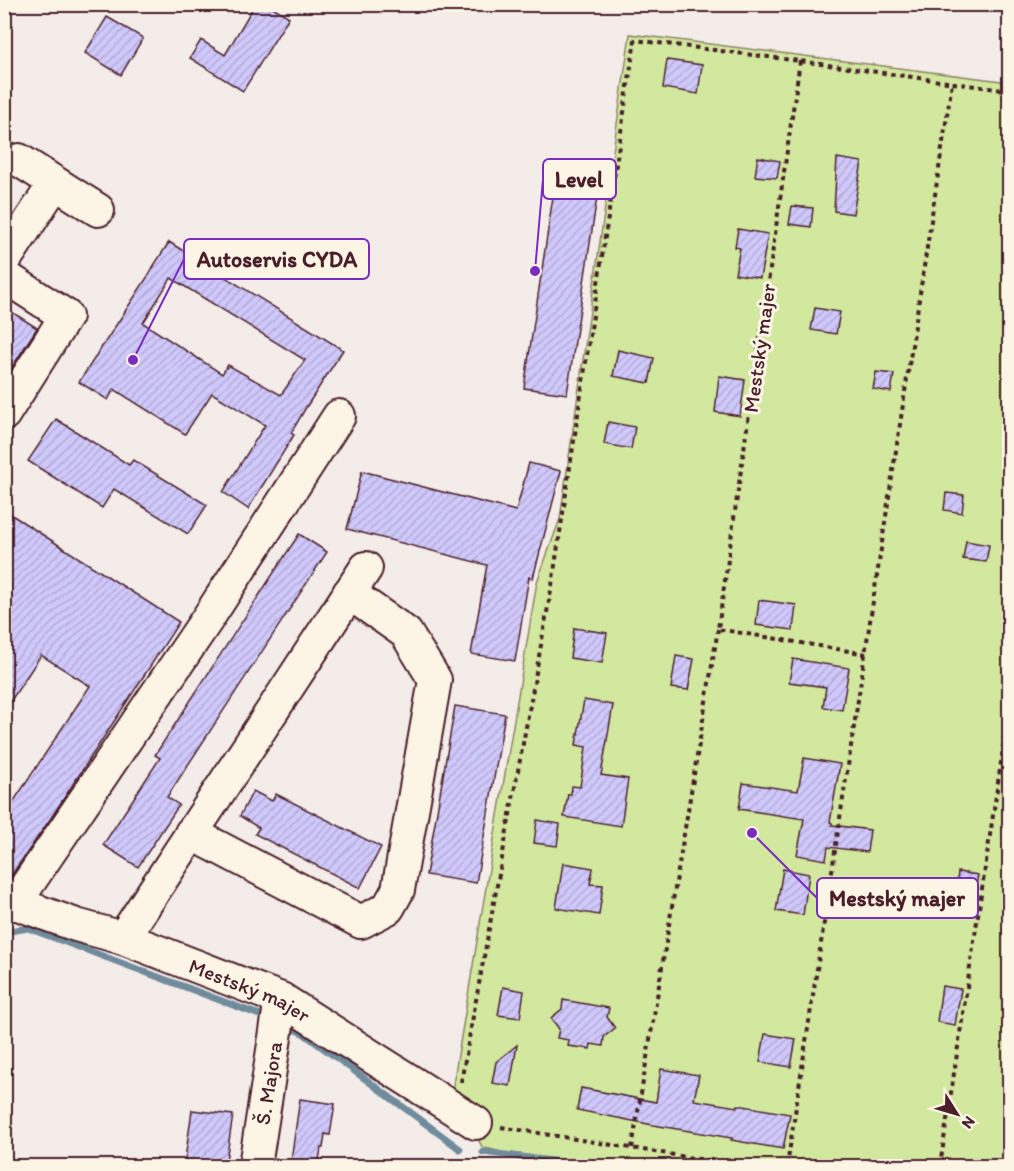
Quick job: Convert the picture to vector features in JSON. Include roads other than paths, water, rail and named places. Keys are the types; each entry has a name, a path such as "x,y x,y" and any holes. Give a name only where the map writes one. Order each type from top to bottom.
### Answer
{"street":[{"path":"19,160 98,210"},
{"path":"4,261 55,183"},
{"path":"4,276 66,316 4,414"},
{"path":"10,904 208,618 339,416"},
{"path":"123,938 358,580 406,633 435,680 398,890 388,908 361,922 192,833"},
{"name":"Mestský majer","path":"10,904 123,938 281,999 466,1116"},
{"name":"Š. Majora","path":"255,1167 281,999"}],"waterway":[{"path":"4,932 28,928 270,1019"},
{"path":"286,1026 303,1033 460,1149"},
{"path":"483,1152 589,1166"}],"place":[{"name":"Level","path":"535,271"},
{"name":"Autoservis CYDA","path":"133,360"},
{"name":"Mestský majer","path":"752,833"}]}
